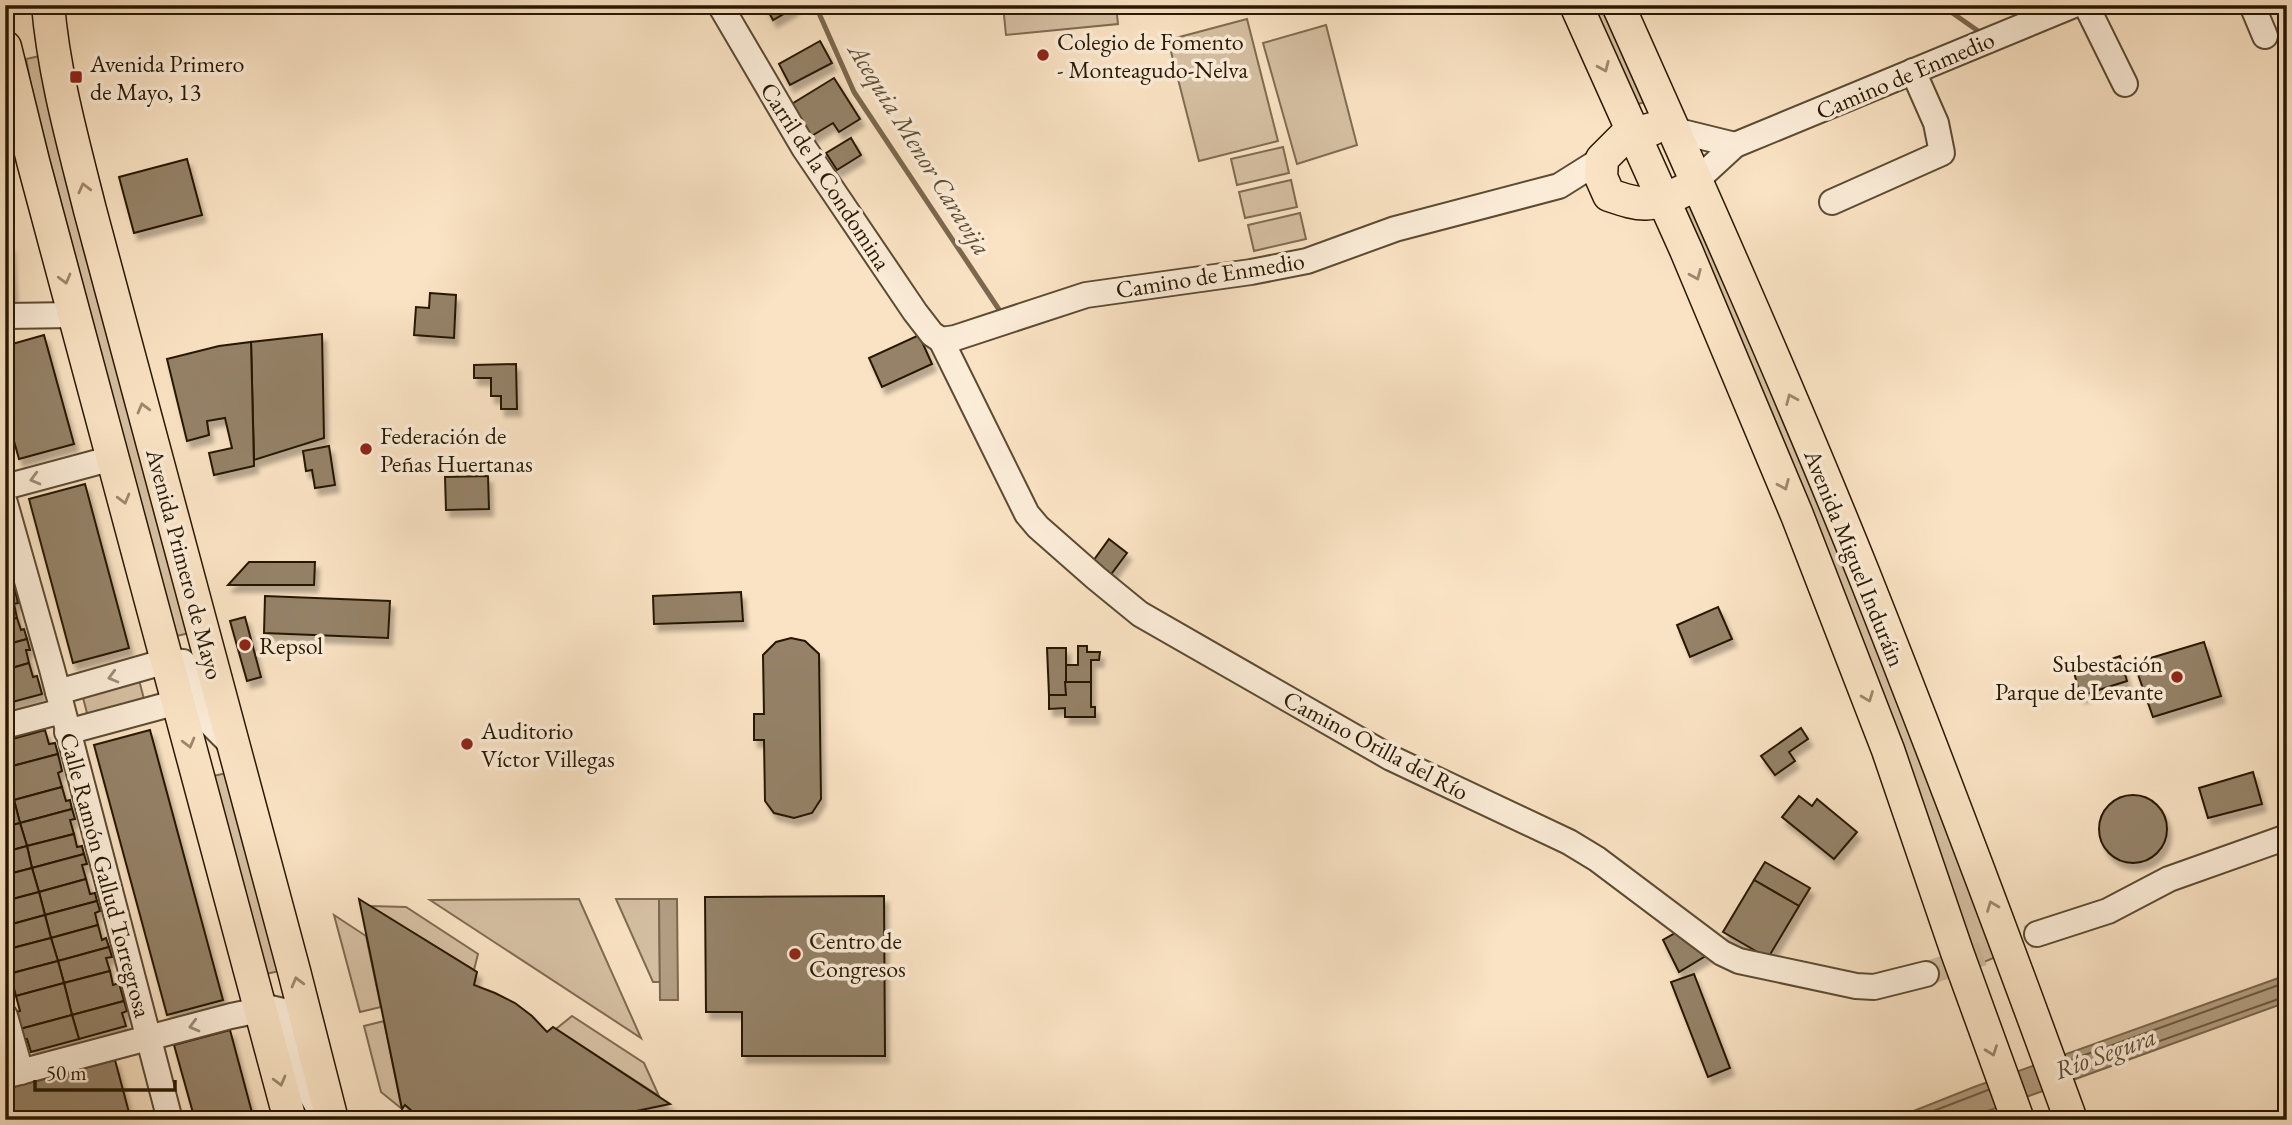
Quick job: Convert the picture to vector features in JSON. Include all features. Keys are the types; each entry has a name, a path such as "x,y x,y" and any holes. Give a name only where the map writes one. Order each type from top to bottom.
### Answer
{"main road":[{"name":"Avenida Primero de Mayo","path":"48,5 56,64 75,153 332,1120"},
{"name":"Avenida Miguel Induráin","path":"1576,5 1664,201 1797,515 1888,750 1969,987 2018,1120"},
{"name":"Avenida Miguel Induráin","path":"1618,5 1697,180 1862,571 2017,970 2071,1120"},
{"name":"Avenida Primero de Mayo","path":"5,47 290,1120"},
{"path":"1674,130 1652,129 1624,137 1602,159 1601,177 1609,195 1638,204 1664,201 1697,180"}],"street":[{"name":"Carril de la Condomina","path":"720,5 804,148 915,312 932,334 941,340"},
{"name":"Camino de Enmedio","path":"1697,180 1735,145 2074,5"},
{"path":"2086,5 2126,84"},
{"path":"2252,5 2265,36"},
{"path":"1832,202 1942,153 1936,122 1913,71"},
{"path":"1674,130 1735,145"},
{"path":"1559,186 1602,159"},
{"path":"1559,186 1609,195"},
{"name":"Camino de Enmedio","path":"941,340 955,338 1086,295 1251,272 1307,261 1395,229 1559,186"},
{"path":"5,316 75,315"},
{"name":"Camino Orilla del Río","path":"941,340 1027,514 1038,527 1140,614 1391,758 1569,842 1597,859 1722,954 1739,961 1856,986 1888,985 1926,974"},
{"path":"5,487 113,458"},
{"name":"Calle Ramón Gallud Torregrosa","path":"5,503 170,1120"},
{"path":"62,712 173,686 200,649 201,626"},
{"path":"5,726 173,686 196,676 208,719 234,747"},
{"path":"2037,934 2108,911 2169,879 2287,837"},
{"path":"5,1016 13,1074 260,1009 275,1008 286,1016 310,1093 325,1120"}],"shaded area":[{"path":"1003,5 1116,5 1118,24 1006,35"},
{"path":"1591,5 1604,5 1644,100 1642,103 1636,104"},
{"path":"1247,19 1278,141 1199,161 1168,40"},
{"path":"1326,25 1357,145 1297,164 1263,43"},
{"path":"40,56 190,633 176,636 34,102 26,59"},
{"path":"1283,147 1289,173 1237,185 1231,159"},
{"path":"1291,180 1297,207 1245,218 1239,192"},
{"path":"1692,200 1856,594 1998,956 1975,966 1678,205"},
{"path":"1300,213 1306,239 1254,251 1248,225"},
{"path":"138,676 145,703 88,717 81,690"},
{"path":"227,773 279,971 266,974 213,776"},
{"path":"579,899 641,1038 430,900"},
{"path":"616,899 659,899 660,982 653,982"},
{"path":"370,906 406,907 478,954 474,970"},
{"path":"334,915 366,936 381,1007 360,1012"},
{"path":"572,1016 644,1063 659,1096 556,1029"},
{"path":"384,1021 402,1109 381,1092 364,1026"},
{"path":"645,1109 645,1120 593,1120"}],"water":[{"path":"659,899 677,899 678,1000 660,1000"},
{"name":"Río Segura","path":"2287,975 2287,1002 1963,1120 1891,1120 1974,1087"}],"building":[{"path":"765,5 793,5 794,8 773,20"},
{"path":"820,41 832,63 790,85 779,64"},
{"path":"834,78 860,119 839,132 833,123 810,137 790,105"},
{"path":"851,138 861,155 837,170 826,153"},
{"path":"187,159 202,215 134,233 119,177"},
{"path":"10,245 13,296 5,297 5,246"},
{"path":"430,293 456,295 454,338 414,335 416,307 429,308"},
{"path":"322,334 324,438 254,460 251,342"},
{"path":"44,335 74,444 19,459 5,409 5,346"},
{"path":"919,335 932,364 882,387 869,358"},
{"path":"251,342 254,466 214,475 209,453 232,448 225,418 207,421 209,435 187,441 167,359 219,346"},
{"path":"516,364 517,409 501,409 501,396 491,396 491,378 474,378 474,365"},
{"path":"329,446 335,485 315,488 312,470 306,471 303,451"},
{"path":"488,476 489,509 446,510 445,477"},
{"path":"85,484 129,648 73,663 29,499"},
{"path":"1109,539 1127,553 1109,577 1091,564"},
{"path":"249,562 315,562 314,585 228,585"},
{"path":"5,572 9,584 13,583 16,594 5,597"},
{"path":"741,592 743,621 654,624 653,596"},
{"path":"16,594 18,603 14,604 17,618 5,621 5,597"},
{"path":"265,596 390,601 388,638 264,633"},
{"path":"1718,607 1732,639 1690,657 1677,625"},
{"path":"245,617 261,677 247,681 230,621"},
{"path":"17,618 27,639 5,645 5,621"},
{"path":"791,638 805,641 819,654 821,799 812,813 794,818 774,813 765,801 764,740 754,740 754,714 764,714 763,655 776,642"},
{"path":"27,639 29,663 5,670 5,645"},
{"name":"Subestación Parque de Levante","path":"2204,642 2221,696 2153,717 2134,663"},
{"path":"1078,646 1087,646 1087,652 1100,652 1099,660 1091,660 1091,682 1065,682 1066,665 1078,665"},
{"path":"1047,648 1066,648 1066,695 1049,695"},
{"path":"2120,656 2127,681 2080,696 2074,672"},
{"path":"29,663 33,677 37,676 42,694 5,704 5,670"},
{"path":"1065,682 1091,682 1091,707 1095,707 1095,717 1065,717 1065,708 1049,709 1049,695 1066,695"},
{"path":"1801,728 1808,739 1789,752 1795,761 1775,775 1761,756"},
{"path":"45,730 49,744 55,743 58,754 5,768 5,741"},
{"path":"150,730 223,1000 167,1015 94,745"},
{"path":"58,754 62,771 58,773 62,787 14,800 5,768"},
{"path":"5,768 14,800 5,802"},
{"path":"2253,772 2262,804 2208,818 2199,788"},
{"path":"62,787 66,801 70,800 72,809 20,823 14,800"},
{"path":"2126,795 2140,795 2152,800 2162,810 2167,829 2162,848 2152,858 2140,863 2126,863 2114,858 2104,848 2099,836 2099,822 2104,810 2114,800"},
{"path":"1799,796 1812,806 1817,799 1857,832 1834,859 1782,817"},
{"path":"14,800 20,823 5,827 5,802"},
{"path":"72,809 75,819 70,820 74,834 27,846 20,823"},
{"path":"20,823 27,846 5,852 5,827"},
{"path":"74,834 77,847 82,846 84,854 32,868 27,846"},
{"path":"27,846 32,868 5,875 5,852"},
{"path":"84,854 87,864 82,865 86,879 39,892 32,868"},
{"path":"1765,862 1810,888 1799,906 1754,880"},
{"path":"32,868 39,892 5,901 5,875"},
{"path":"86,879 90,894 95,893 97,901 45,915 39,892"},
{"path":"1754,880 1799,906 1768,958 1723,932"},
{"path":"39,892 45,915 5,926 5,901"},
{"name":"Centro de Congresos","path":"884,896 885,1056 742,1056 742,1012 706,1012 705,897"},
{"path":"359,899 477,972 474,985 515,1003 547,1032 553,1027 670,1104 593,1120 422,1120 405,1105 402,1109"},
{"path":"97,901 100,911 95,913 98,925 51,938 45,915"},
{"path":"45,915 51,938 5,950 5,926"},
{"path":"98,925 102,940 106,938 109,947 58,961 51,938"},
{"path":"1677,932 1709,954 1679,972 1663,940"},
{"path":"51,938 58,961 5,975 5,950"},
{"path":"109,947 112,957 106,958 110,971 64,983 58,961"},
{"path":"58,961 64,983 16,996 13,985 8,986 5,975"},
{"path":"110,971 113,985 119,983 124,1001 72,1015 64,983"},
{"path":"1694,974 1730,1068 1708,1077 1671,982"},
{"path":"64,983 72,1015 20,1029 15,1012 20,1011 16,996"},
{"path":"124,1001 127,1011 122,1013 126,1026 79,1039 72,1015"},
{"path":"72,1015 79,1039 31,1052 20,1029"},
{"path":"230,1030 254,1120 195,1120 174,1045"},
{"path":"115,1060 131,1120 5,1120 5,1089"}],"waterway":[{"name":"Acequia Menor Caravija","path":"812,5 818,11 854,92 1000,311"},
{"path":"1941,5 1981,33"},
{"path":"2281,168 2287,170"}],"tunnel":[{"path":"1926,974 2037,934"}],"place":[{"name":"Colegio de Fomento - Monteagudo-Nelva","path":"1043,55"},
{"name":"Avenida Primero de Mayo, 13","path":"76,77"},
{"name":"Federación de Peñas Huertanas","path":"366,449"},
{"name":"Repsol","path":"245,645"},
{"name":"Subestación Parque de Levante","path":"2177,677"},
{"name":"Auditorio Víctor Villegas","path":"467,744"},
{"name":"Centro de Congresos","path":"795,954"}]}
